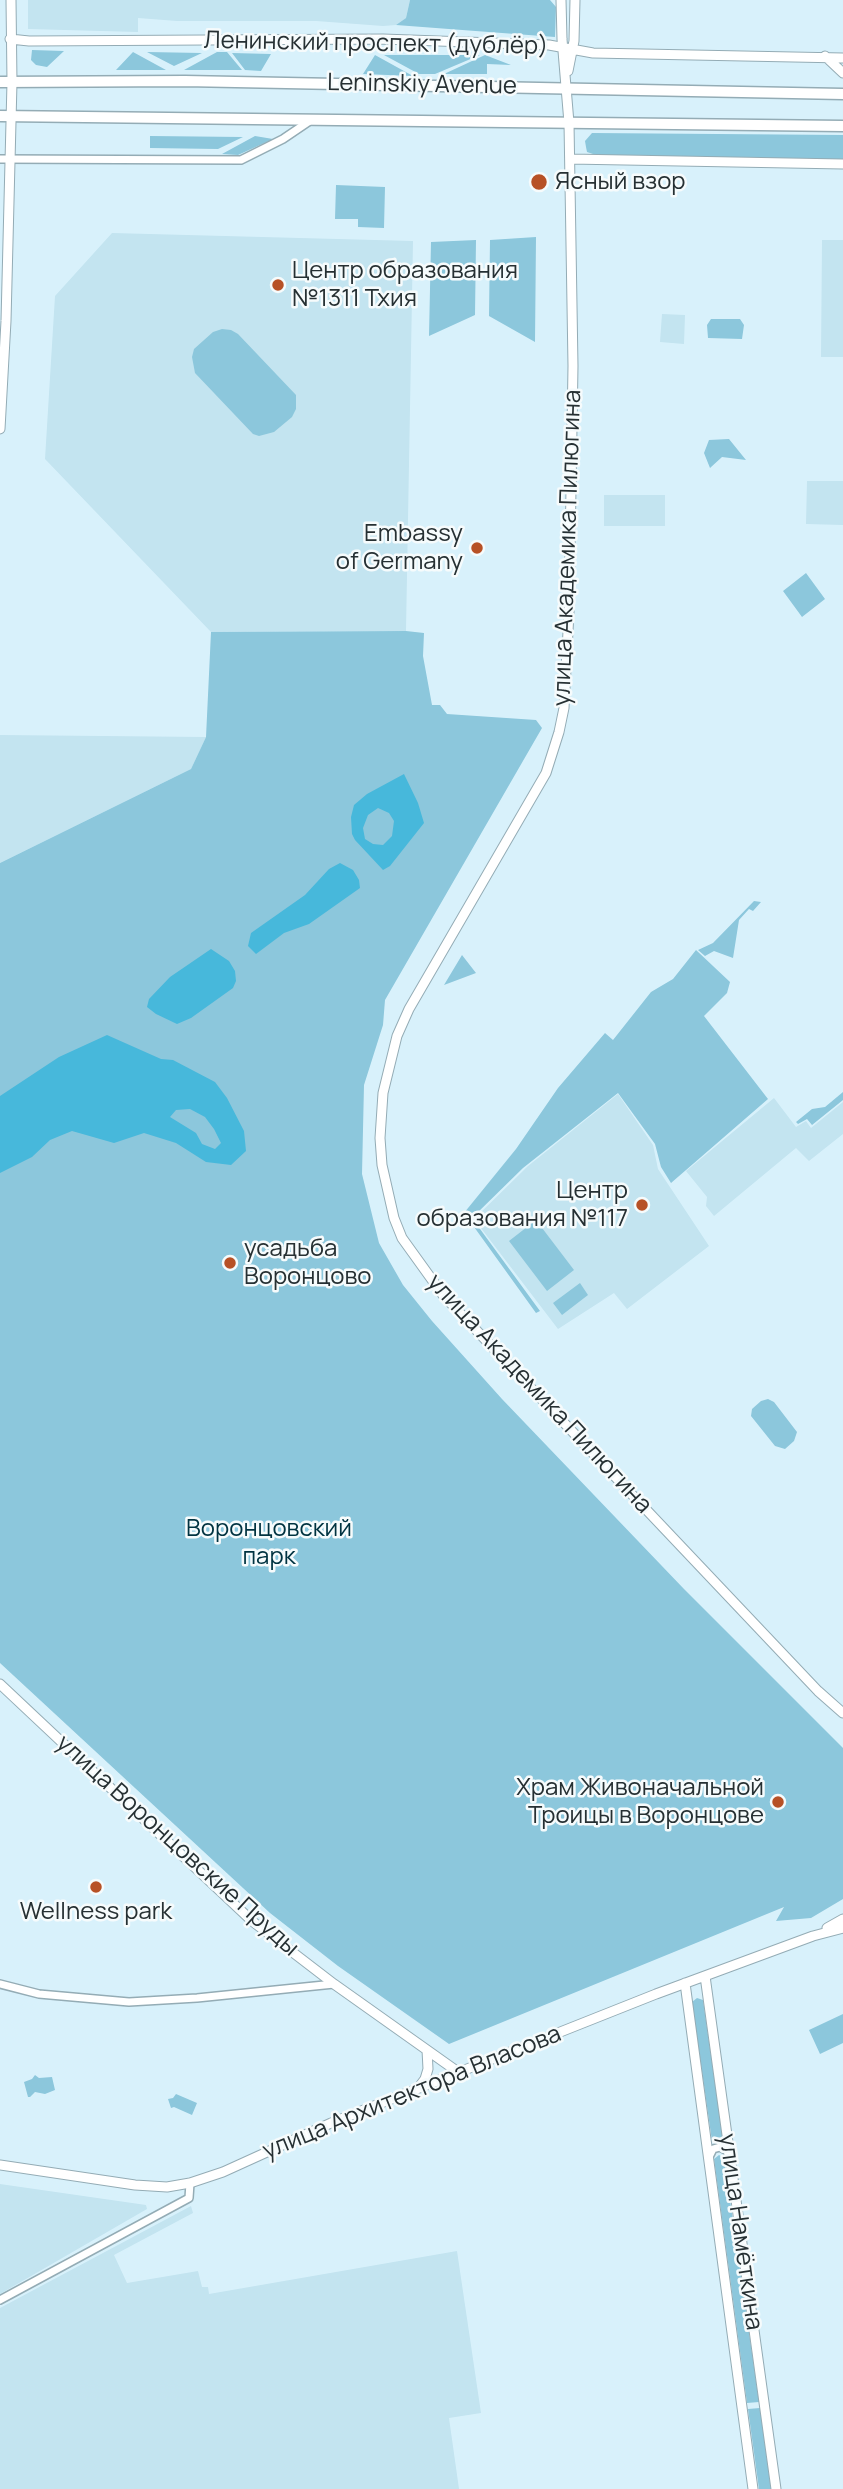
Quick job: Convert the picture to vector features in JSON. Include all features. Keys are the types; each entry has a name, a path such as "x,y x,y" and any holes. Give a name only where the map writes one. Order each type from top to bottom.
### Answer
{"main road":[{"name":"Leninskiy Avenue","path":"0,82 186,81 843,93"},
{"name":"Leninskiy Avenue","path":"5,116 843,126"}],"street":[{"path":"0,429 6,321 5,116 12,82 11,0"},
{"path":"561,0 567,50"},
{"path":"567,50 575,0"},
{"path":"0,37 10,39"},
{"name":"Ленинский проспект (дублёр)","path":"10,39 383,39 549,45 567,50 658,54 843,58"},
{"name":"улица Академика Пилюгина","path":"567,50 565,87 570,159 572,476 568,666 559,732 546,773 535,794 397,1036 383,1093 380,1138 382,1165 394,1218 402,1238 443,1295 808,1681 843,1713"},
{"path":"825,57 843,73"},
{"path":"5,159 241,160 283,139 312,120"},
{"path":"570,159 843,164"},
{"name":"улица Воронцовские Пруды","path":"0,1684 252,1921 334,1984 458,2072"},
{"path":"813,1936 843,1919"},
{"path":"813,1936 843,1928"},
{"name":"улица Архитектора Власова","path":"0,2165 135,2185 166,2187 190,2183 223,2172 331,2123 458,2072 813,1936"},
{"name":"улица Намёткина","path":"705,1976 776,2489"},
{"name":"улица Намёткина","path":"685,1983 753,2489"},
{"path":"0,1984 39,1994 129,2002 334,1984"},
{"path":"418,2089 428,2069 428,2050"},
{"path":"709,2159 711,2151 717,2148 724,2148 730,2157"},
{"path":"0,2300 189,2198 190,2183"}],"shaded area":[{"path":"28,0 410,0 406,18 396,25 138,18 138,32 28,29"},
{"path":"112,233 413,241 406,631 211,632 45,459 55,296"},
{"path":"822,240 843,240 843,357 821,357"},
{"path":"662,314 685,315 684,344 660,342"},
{"path":"807,481 843,481 843,525 806,524"},
{"path":"604,495 665,495 665,526 604,526"},
{"path":"0,735 206,737 191,769 0,863"},
{"path":"404,774 424,823 390,866 383,870 352,834 351,817 354,805 367,794","holes":["378,808 389,813 394,821 392,836 383,845 373,844 365,839 363,828 368,815"]},
{"path":"340,863 353,870 360,888 309,924 284,933 256,954 248,946 251,933 305,895 329,869"},
{"path":"211,949 229,961 235,971 236,981 233,988 191,1018 177,1024 147,1007 149,999 170,977"},
{"path":"107,1035 161,1059 173,1060 215,1082 227,1098 244,1131 246,1151 231,1165 206,1162 176,1143 144,1133 114,1143 72,1131 50,1140 32,1157 0,1173 0,1096 59,1057","holes":["190,1109 205,1117 221,1143 215,1149 202,1144 196,1133 170,1117 176,1110"]},
{"path":"618,1094 653,1145 658,1169 709,1246 627,1309 614,1293 558,1329 474,1219 528,1166"},
{"path":"774,1098 796,1127 806,1121 811,1128 843,1102 843,1134 809,1161 796,1148 714,1216 706,1206 707,1197 686,1171"},
{"path":"0,2184 146,2205 147,2209 0,2294"},
{"path":"191,2206 193,2213 114,2255 127,2283 198,2271 202,2287 208,2287 209,2294 457,2251 481,2413 449,2418 459,2489 0,2489 0,2308"}],"green space":[{"path":"410,0 550,0 556,7 555,37 396,25 406,18"},
{"path":"32,50 64,51 47,67 36,65 31,60"},
{"path":"133,52 166,70 116,70"},
{"path":"147,52 202,53 174,66"},
{"path":"217,52 227,52 242,70 184,70"},
{"path":"232,53 271,54 261,71 245,70"},
{"path":"375,55 413,76 363,74"},
{"path":"384,55 480,55 435,74 419,74"},
{"path":"485,55 511,65 487,64 487,74 444,74"},
{"path":"592,133 843,135 843,160 599,156 587,152 585,141"},
{"path":"150,136 243,137 218,149 150,148"},
{"path":"255,136 273,139 238,155 222,154"},
{"path":"336,185 385,187 384,228 358,227 358,219 335,219"},
{"path":"536,237 535,342 489,316 490,240"},
{"path":"476,240 475,315 429,336 431,242"},
{"path":"711,319 740,319 744,325 742,339 708,338 707,325"},
{"path":"222,329 238,334 296,395 296,409 292,417 274,432 259,436 253,434 195,373 192,357 194,349 213,332"},
{"path":"729,439 746,460 722,457 710,468 704,453 709,440"},
{"path":"806,573 825,599 802,617 783,591"},
{"name":"Воронцовский парк","path":"211,632 424,633 423,656 432,705 440,705 447,714 536,720 542,728 385,1000 383,1025 364,1085 362,1174 379,1243 403,1285 502,1399 684,1589 843,1748 843,1899 811,1918 776,1921 784,1907 449,2044 338,1966 270,1913 0,1663 0,863 191,769 206,737"},
{"path":"754,901 761,902 753,911 749,909 739,920 733,958 714,951 705,956 698,950 713,943"},
{"path":"696,950 730,982 727,993 704,1016 768,1099 671,1183 661,1167 655,1144 618,1093 523,1168 472,1218 540,1311 536,1313 464,1213 516,1149 558,1088 605,1033 613,1040 651,992 673,979"},
{"path":"462,955 476,973 444,985"},
{"path":"843,1092 843,1100 812,1125 807,1119 798,1124 796,1122 812,1109 825,1107"},
{"path":"536,1220 574,1270 547,1291 509,1241"},
{"path":"580,1283 588,1295 562,1315 553,1303"},
{"path":"768,1399 774,1402 797,1432 794,1441 785,1449 775,1446 751,1416 752,1409"},
{"path":"697,1998 703,2000 723,2139 712,2141 692,2002"},
{"path":"843,2014 843,2043 820,2054 809,2030"},
{"path":"35,2075 39,2078 52,2077 55,2090 45,2094 35,2092 28,2097 24,2082"},
{"path":"176,2094 197,2103 192,2115 171,2108 168,2099"},
{"path":"719,2155 724,2158 759,2402 747,2403 714,2159"},
{"path":"760,2408 771,2489 759,2489 748,2409"}],"place":[{"name":"Ясный взор","path":"539,182"},
{"name":"Центр образования №1311 Тхия","path":"278,285"},
{"name":"Embassy of Germany","path":"477,548"},
{"name":"Центр образования №117","path":"642,1205"},
{"name":"усадьба Воронцово","path":"230,1263"},
{"name":"Храм Живоначальной Троицы в Воронцове","path":"778,1802"},
{"name":"Wellness park","path":"96,1887"}]}
